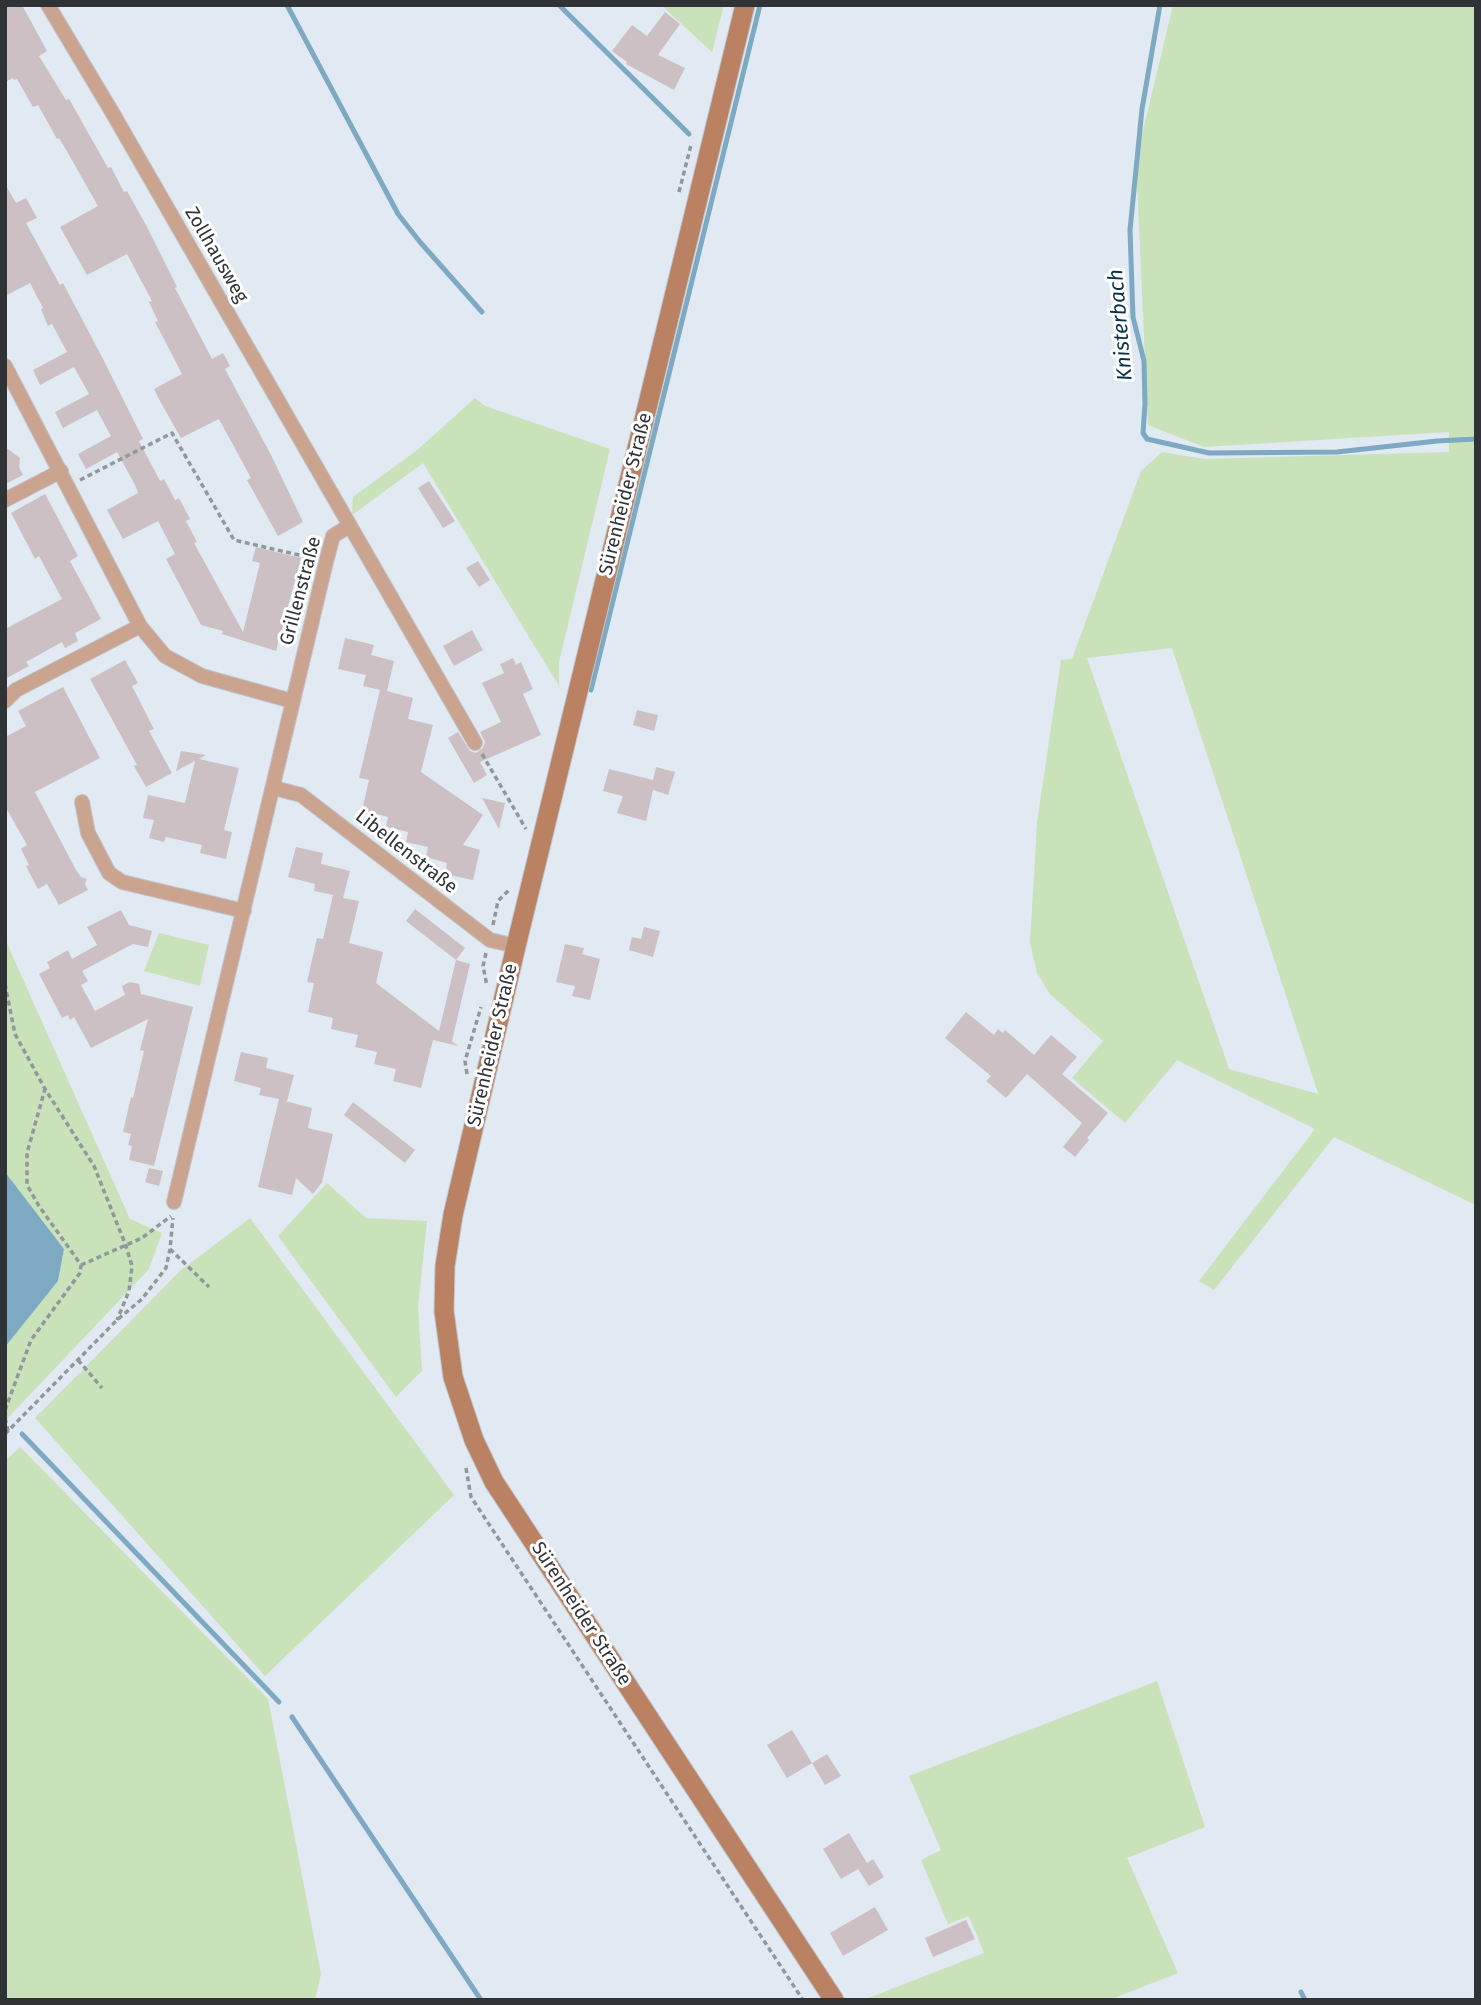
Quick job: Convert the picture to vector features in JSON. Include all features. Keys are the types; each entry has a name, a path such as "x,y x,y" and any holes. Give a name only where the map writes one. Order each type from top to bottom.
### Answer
{"main road":[{"name":"Sürenheider Straße","path":"745,5 535,834 516,946 453,1215 445,1266 444,1311 453,1377 474,1440 494,1482 834,2000"}],"street":[{"name":"Zollhausweg","path":"48,5 349,526"},
{"path":"5,366 140,626 165,656 202,676 292,701"},
{"path":"5,500 61,471"},
{"name":"Grillenstraße","path":"174,1202 333,536 349,526 475,743"},
{"path":"5,701 16,690 140,626"},
{"name":"Libellenstraße","path":"274,788 301,794 490,940 516,946"},
{"path":"82,802 88,833 109,873 122,882 244,911"}],"path":[{"path":"68,486 172,433 234,540 326,562"},
{"path":"475,743 535,834"},
{"path":"530,817 535,834"},
{"path":"487,987 483,966 498,901 511,888"},
{"path":"5,984 15,1034 44,1088 94,1166 126,1246 132,1266 129,1291 117,1320"},
{"path":"467,1081 466,1061 483,1000"},
{"path":"5,1410 31,1340 80,1273 81,1265 27,1185 27,1153 44,1088"},
{"path":"7,1432 117,1320 142,1299 166,1268 173,1215 142,1238 81,1265"},
{"path":"170,1250 209,1287"},
{"path":"78,1360 102,1388"},
{"path":"5,1418 7,1432"},
{"path":"464,1458 471,1497 803,2000"}],"green space":[{"path":"661,5 724,5 712,52"},
{"path":"1173,5 1476,5 1476,1205 1334,1137 1214,1290 1199,1281 1315,1129 1177,1060 1125,1123 1072,1078 1103,1041 1050,994 1037,973 1030,943 1037,823 1061,660 1072,659 1141,471 1162,452 1205,459 1449,452 1449,432 1204,447 1148,425 1136,160","holes":["1172,648 1318,1094 1229,1069 1087,658"]},
{"path":"475,398 485,406 610,449 559,662 559,686 423,463 352,515 353,497 416,451"},
{"path":"159,933 209,945 200,986 144,971"},
{"path":"5,939 130,1219 162,1233 149,1269 5,1421 5,1347 58,1281 64,1249 5,1172"},
{"path":"327,1183 366,1218 427,1221 418,1307 422,1371 396,1397 278,1236"},
{"path":"250,1218 454,1495 265,1676 35,1418 180,1271"},
{"path":"20,1447 268,1699 321,1974 315,2000 5,2000 5,1461"},
{"path":"1157,1681 1205,1827 1127,1858 1178,1973 1109,2000 863,2000 984,1953 969,1916 948,1924 921,1860 941,1850 909,1776"}],"water":[{"path":"5,1172 64,1249 58,1281 5,1347"}],"building":[{"path":"5,5 22,5 47,51 39,56 66,100 69,99 108,168 111,167 124,192 127,191 212,359 223,353 230,366 225,369 303,522 278,536 247,480 251,478 219,419 181,438 161,403 154,389 182,374 155,322 158,321 149,302 152,301 127,254 87,275 60,227 98,206 38,105 33,107 17,79 5,82"},
{"path":"665,12 680,24 658,55 685,68 674,90 626,64 627,62 612,51 632,25 647,36"},
{"path":"5,184 16,203 26,198 37,218 26,223 60,285 63,283 103,359 143,439 139,441 160,481 164,479 175,500 179,498 190,519 186,521 197,542 194,543 243,632 260,563 252,561 256,547 301,558 276,651 201,625 166,559 175,554 158,521 123,539 107,510 138,493 135,485 117,452 86,469 78,454 111,436 97,410 63,428 55,412 89,394 74,367 40,385 33,370 67,352 52,324 48,326 41,309 43,308 30,283 5,296"},
{"path":"5,447 20,458 19,467 23,475 5,484"},
{"path":"429,481 455,521 443,528 418,488"},
{"path":"45,494 78,556 70,561 101,619 75,633 78,641 65,648 62,642 26,662 29,666 5,679 5,629 62,599 39,556 35,559 11,513"},
{"path":"478,561 490,580 479,587 466,568"},
{"path":"472,630 483,650 454,666 443,646"},
{"path":"345,638 374,645 371,655 394,661 387,691 413,698 408,719 433,725 421,772 483,815 463,845 480,850 473,880 445,874 447,863 426,857 428,847 406,842 408,832 386,827 388,817 362,810 369,780 359,778 380,690 363,686 366,675 338,669"},
{"path":"513,658 516,665 521,662 533,689 523,694 541,735 480,762 487,775 474,783 448,738 458,732 470,751 476,753 483,748 485,742 480,732 501,722 482,683 504,673 500,664"},
{"path":"125,660 138,683 132,686 154,729 149,731 172,773 146,787 134,766 137,765 90,679"},
{"path":"63,687 100,758 35,792 76,870 81,877 87,879 85,884 88,890 59,905 47,884 38,889 21,849 27,845 5,806 5,737 26,726 18,711"},
{"path":"637,710 658,715 654,731 633,725"},
{"path":"181,751 206,755 199,759 239,768 224,830 232,832 226,859 200,853 202,845 166,837 164,842 149,838 154,820 143,818 148,795 185,803 195,761 176,771"},
{"path":"656,767 675,772 668,795 653,790 646,821 617,813 623,796 603,791 609,769 653,780"},
{"path":"482,798 505,803 499,829"},
{"path":"296,847 323,853 321,864 350,871 343,898 359,901 349,943 383,952 376,983 439,1031 456,960 470,964 452,1041 458,1046 433,1040 421,1088 393,1081 396,1069 374,1064 377,1052 355,1047 358,1035 331,1029 333,1018 308,1012 314,983 307,982 317,938 323,939 333,895 314,891 315,884 288,877"},
{"path":"415,909 465,948 456,960 406,921"},
{"path":"121,910 129,925 152,931 148,947 133,944 82,971 88,981 81,985 95,1011 125,995 122,986 130,982 139,984 141,994 193,1007 154,1166 129,1160 132,1146 128,1145 131,1134 123,1132 144,1051 140,1050 148,1019 91,1048 74,1017 70,1020 68,1015 62,1018 39,974 50,968 47,962 68,950 72,959 97,945 87,927"},
{"path":"644,927 660,931 653,957 629,950 632,937 641,939"},
{"path":"565,944 584,948 582,954 600,959 590,1000 572,996 575,986 556,982"},
{"path":"966,1012 994,1035 998,1029 1003,1033 1005,1030 1034,1055 1051,1035 1077,1057 1062,1074 1108,1113 1075,1157 1063,1147 1082,1123 1027,1074 1006,1098 986,1081 991,1076 945,1038"},
{"path":"241,1052 268,1058 266,1068 294,1075 285,1101 312,1108 308,1128 333,1134 322,1182 313,1194 296,1178 292,1195 258,1187 279,1099 259,1095 261,1088 234,1081"},
{"path":"353,1102 415,1150 405,1163 344,1115"},
{"path":"149,1168 163,1171 159,1186 145,1182"},
{"path":"792,1730 812,1763 787,1778 767,1745"},
{"path":"827,1754 841,1776 825,1785 812,1763"},
{"path":"849,1833 867,1863 873,1859 884,1877 869,1886 858,1869 841,1879 823,1849"},
{"path":"875,1907 888,1930 843,1956 830,1933"},
{"path":"966,1920 975,1939 933,1957 925,1938"}],"waterway":[{"path":"287,5 398,214 482,312"},
{"path":"559,5 689,134"},
{"path":"591,690 760,5"},
{"name":"Knisterbach","path":"1160,5 1142,109 1130,230 1133,317 1144,361 1143,433 1147,439 1209,453 1337,452 1476,439"},
{"path":"22,1434 279,1702"},
{"path":"292,1717 481,2000"},
{"path":"1301,1992 1305,2000"}]}
